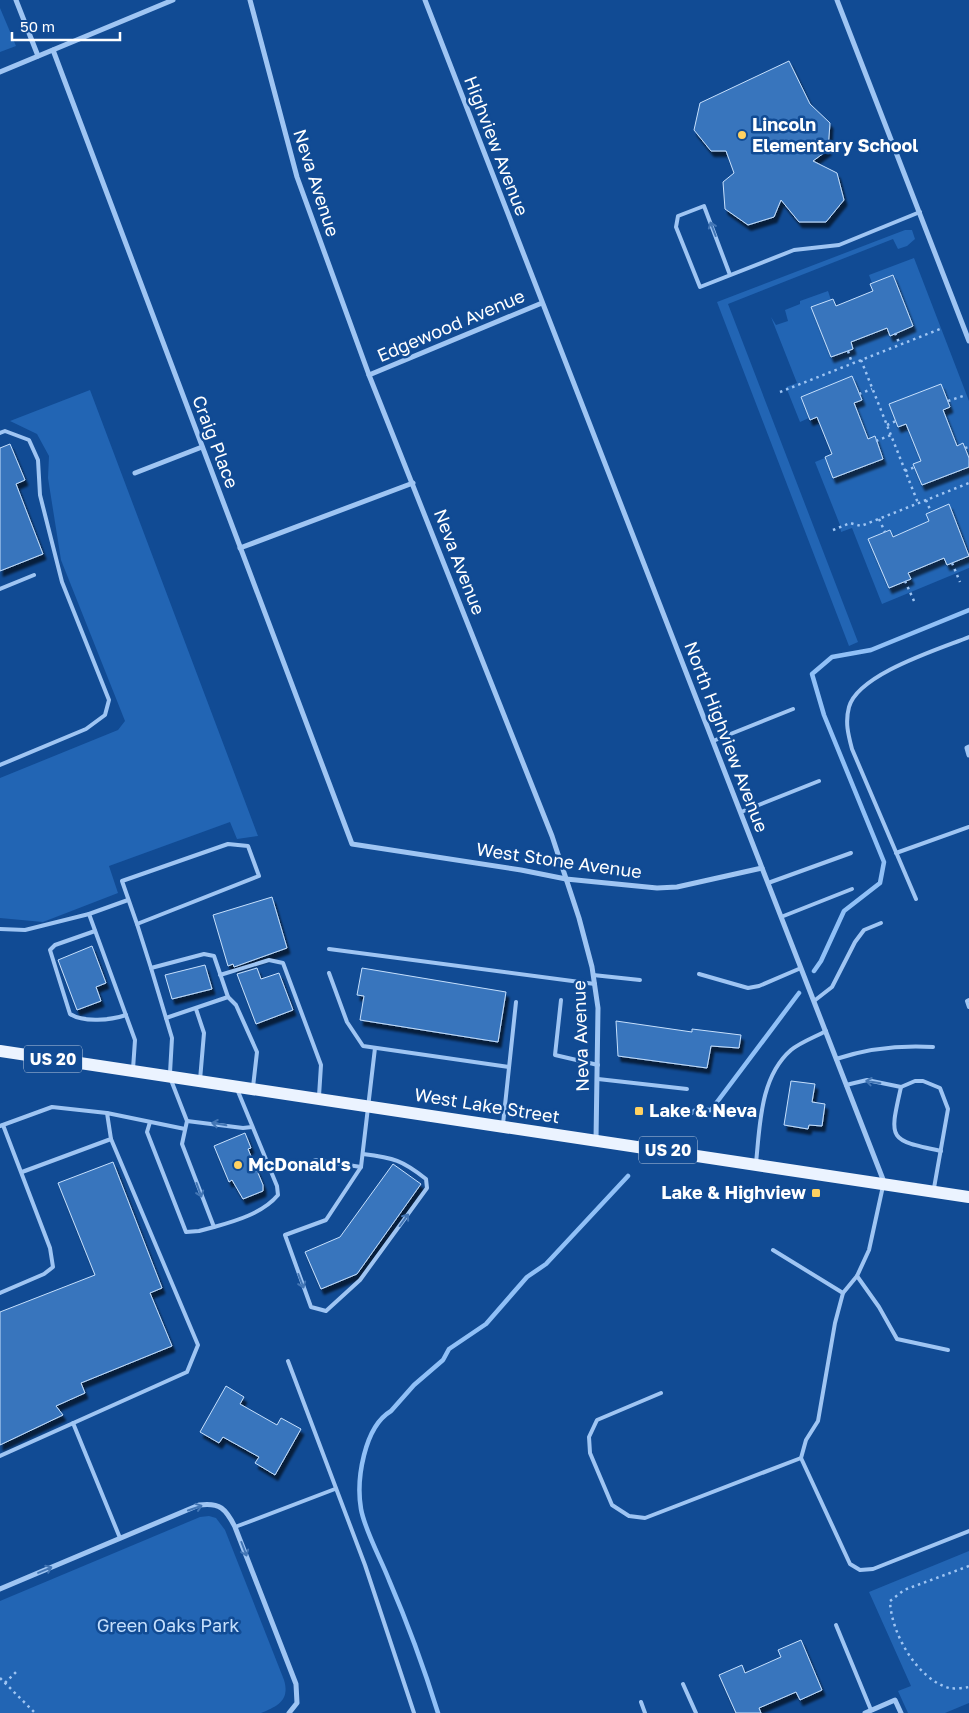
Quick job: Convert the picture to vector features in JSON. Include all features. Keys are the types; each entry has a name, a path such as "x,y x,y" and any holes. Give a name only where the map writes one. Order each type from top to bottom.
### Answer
{"main road":[{"name":"West Lake Street","path":"0,1052 884,1182 969,1197"}],"street":[{"path":"16,0 38,56"},
{"path":"0,72 173,0"},
{"name":"Neva Avenue","path":"250,0 297,177 370,375 552,836 580,918 594,975 598,1008 596,1140"},
{"name":"Highview Avenue","path":"425,0 542,303"},
{"path":"837,0 969,341"},
{"name":"Craig Place","path":"53,50 352,844"},
{"name":"Edgewood Avenue","path":"370,375 542,303"},
{"name":"North Highview Avenue","path":"542,303 884,1182"},
{"path":"135,473 202,447"},
{"path":"240,548 413,483"},
{"path":"969,747 967,748 969,755"},
{"name":"West Stone Avenue","path":"352,844 521,870 566,879 657,888 677,887 762,868"},
{"path":"0,1589 199,1505 212,1503 221,1507 229,1515 235,1527 296,1684 297,1703 289,1713"},
{"path":"865,1713 896,1700 901,1713"}],"lane":[{"path":"730,275 704,206 678,216 676,227 700,287 794,250 840,244 920,212"},
{"path":"0,434 5,431 29,440 38,460 40,495 62,582 109,700 105,715 86,730 0,765"},
{"path":"0,589 34,575"},
{"path":"916,899 852,749 846,724 849,705 862,687 899,664 969,637"},
{"path":"713,741 793,709"},
{"path":"741,812 819,781"},
{"path":"896,853 969,827"},
{"path":"137,924 259,876 248,846 228,844 122,881 172,1038 170,1077 187,1120 182,1144 214,1226"},
{"path":"768,883 851,853"},
{"path":"781,917 852,889"},
{"path":"0,929 25,930 89,914 128,900"},
{"path":"89,914 135,1040 132,1071"},
{"path":"814,1001 832,987 854,942 864,930 881,923"},
{"path":"95,931 62,942 50,950 70,1014 77,1018 116,1019 126,1015"},
{"path":"329,949 595,984"},
{"path":"151,968 204,954 214,956 228,997 236,1005 257,1052 253,1089"},
{"path":"220,975 269,960 283,963 321,1065 318,1099"},
{"path":"699,974 748,988 759,986 801,968"},
{"path":"329,973 347,1022 363,1046 509,1067"},
{"path":"594,975 640,980"},
{"path":"166,1018 228,997"},
{"path":"561,1000 555,1055 598,1065"},
{"path":"969,1000 967,1001 969,1006"},
{"path":"503,1126 516,1002"},
{"path":"196,1009 204,1034 200,1081"},
{"path":"756,1163 763,1106 772,1075 791,1050 826,1031"},
{"path":"836,1059 878,1048 901,1045 933,1047"},
{"path":"363,1154 389,1157 406,1163 426,1179 427,1188 360,1280 326,1311 311,1307 285,1235 326,1220 361,1167 375,1048"},
{"path":"598,1079 687,1089"},
{"path":"846,1085 867,1080 900,1087 915,1081 923,1081 934,1084 944,1093 948,1109 934,1190"},
{"path":"150,1122 147,1132 186,1232 200,1232 228,1223 269,1205 278,1195 277,1186 236,1086"},
{"path":"900,1087 894,1118 894,1132 904,1143 941,1151"},
{"path":"0,1293 44,1274 53,1267 50,1248 22,1172 2,1126 52,1107 107,1113 185,1130"},
{"path":"0,1456 187,1372 198,1345 111,1139 107,1113"},
{"path":"187,1120 243,1128 252,1127"},
{"path":"22,1172 111,1139"},
{"path":"315,1160 361,1167"},
{"path":"884,1182 869,1250 856,1276 842,1294 835,1323 818,1422 806,1440 801,1458 850,1564 860,1570 873,1569 969,1531"},
{"path":"773,1250 842,1294"},
{"path":"856,1276 879,1307 897,1339 948,1350"},
{"path":"288,1361 390,1636 414,1713"},
{"path":"661,1393 597,1420 588,1437 590,1452 612,1505 629,1516 645,1518 801,1458"},
{"path":"73,1423 120,1538"},
{"path":"235,1527 335,1489"},
{"path":"836,1625 871,1710"},
{"path":"683,1684 696,1713"},
{"path":"641,1702 645,1713"}],"path":[{"path":"780,392 940,330"},
{"path":"895,333 900,345"},
{"path":"848,351 852,363"},
{"path":"861,360 918,503"},
{"path":"859,394 872,389"},
{"path":"948,401 966,395"},
{"path":"887,425 896,421"},
{"path":"876,441 891,435"},
{"path":"905,471 915,467"},
{"path":"833,530 850,523 860,526 969,483"},
{"path":"926,500 931,512"},
{"path":"879,519 885,532"},
{"path":"952,563 960,582"},
{"path":"905,581 914,601"},
{"path":"969,1566 904,1590 890,1601 890,1614 903,1643 922,1672 935,1682 951,1688 969,1687"},
{"path":"5,1683 16,1672"},
{"path":"0,1678 36,1713"}],"green space":[{"path":"0,8 16,46 0,52"},
{"path":"905,230 912,230 915,239 907,246 898,249 893,239 728,304 858,642 849,646 717,302"},
{"path":"914,258 969,401 969,458 964,444 957,446 943,410 950,407 941,384 890,404 906,424 921,461 914,464 922,485 969,467 969,552 949,505 929,521 893,537 889,530 868,539 889,588 910,579 908,573 944,558 947,565 969,556 969,568 882,604 852,528 841,532 815,462 825,458 833,478 883,459 875,437 868,439 854,403 859,394 852,377 801,397 809,418 800,422 786,387 797,383 771,317 776,325 788,321 785,310 800,304 800,301 828,291 831,300 812,307 831,357 853,349 851,342 887,328 890,335 913,327 894,275 872,283 869,275"},
{"path":"90,390 258,836 237,839 230,822 109,866 118,893 43,922 0,918 0,778 118,730 125,721 61,560 48,478 49,456 37,434 10,421"},
{"name":"Green Oaks Park","path":"209,1516 216,1518 225,1530 284,1680 284,1697 277,1705 261,1713 0,1713 0,1601 200,1517"},
{"path":"969,1551 969,1703 945,1713 908,1713 898,1691 911,1686 869,1592"}],"building":[{"path":"789,61 810,104 830,123 828,150 813,161 837,173 844,200 826,222 799,222 781,200 774,217 748,225 725,209 723,182 734,173 726,151 711,151 694,130 700,103"},
{"path":"893,275 913,326 890,336 887,328 851,342 853,349 831,357 811,307 833,299 836,306 873,291 870,284"},
{"path":"852,376 862,400 854,403 868,439 875,436 883,459 833,478 825,457 832,454 817,417 810,420 801,397"},
{"path":"941,384 950,407 943,410 957,446 963,443 969,458 969,467 922,485 913,464 921,461 906,424 898,427 889,404"},
{"path":"10,444 25,480 16,484 43,554 0,571 0,448"},
{"path":"949,504 969,556 947,565 944,558 908,573 911,579 889,588 868,539 890,530 893,537 929,521 926,514"},
{"path":"272,897 287,948 234,967 233,964 228,966 213,915"},
{"path":"92,946 106,983 96,987 101,1001 77,1010 58,960"},
{"path":"205,965 212,989 172,999 165,975"},
{"path":"257,968 261,979 279,973 293,1010 256,1024 237,974"},
{"path":"362,968 506,992 498,1042 360,1020 364,996 357,995"},
{"path":"616,1021 692,1032 692,1029 741,1035 739,1048 711,1046 707,1068 618,1056"},
{"path":"791,1081 815,1084 812,1102 825,1104 822,1126 809,1125 808,1129 784,1125"},
{"name":"McDonald's","path":"245,1133 251,1148 248,1149 263,1185 263,1191 243,1199 232,1180 229,1182 214,1146"},
{"path":"113,1162 162,1288 150,1293 172,1346 81,1383 85,1393 56,1406 63,1415 0,1445 0,1312 95,1275 58,1183"},
{"path":"393,1164 421,1184 357,1274 321,1289 305,1252 340,1237"},
{"path":"226,1386 244,1397 240,1404 277,1425 281,1418 301,1429 275,1475 255,1463 259,1457 223,1437 219,1443 200,1432"},
{"path":"801,1640 822,1690 800,1700 796,1692 759,1708 761,1713 736,1713 719,1675 742,1665 745,1673 781,1657 778,1650"}],"waterway":[{"path":"814,971 821,961 844,911 880,883 884,862 824,715 812,674 832,657 871,650 969,610"},
{"path":"691,1113 696,1110 711,1110 799,993"},
{"path":"438,1713 409,1630 363,1518 360,1484 361,1469 368,1441 382,1419 414,1385 443,1360 449,1349 486,1324 527,1277 546,1264 628,1176"}],"place":[{"name":"Lincoln Elementary School","path":"742,135"},
{"name":"Lake & Neva","path":"639,1111"},
{"name":"McDonald's","path":"238,1165"},
{"name":"Lake & Highview","path":"816,1193"}]}
